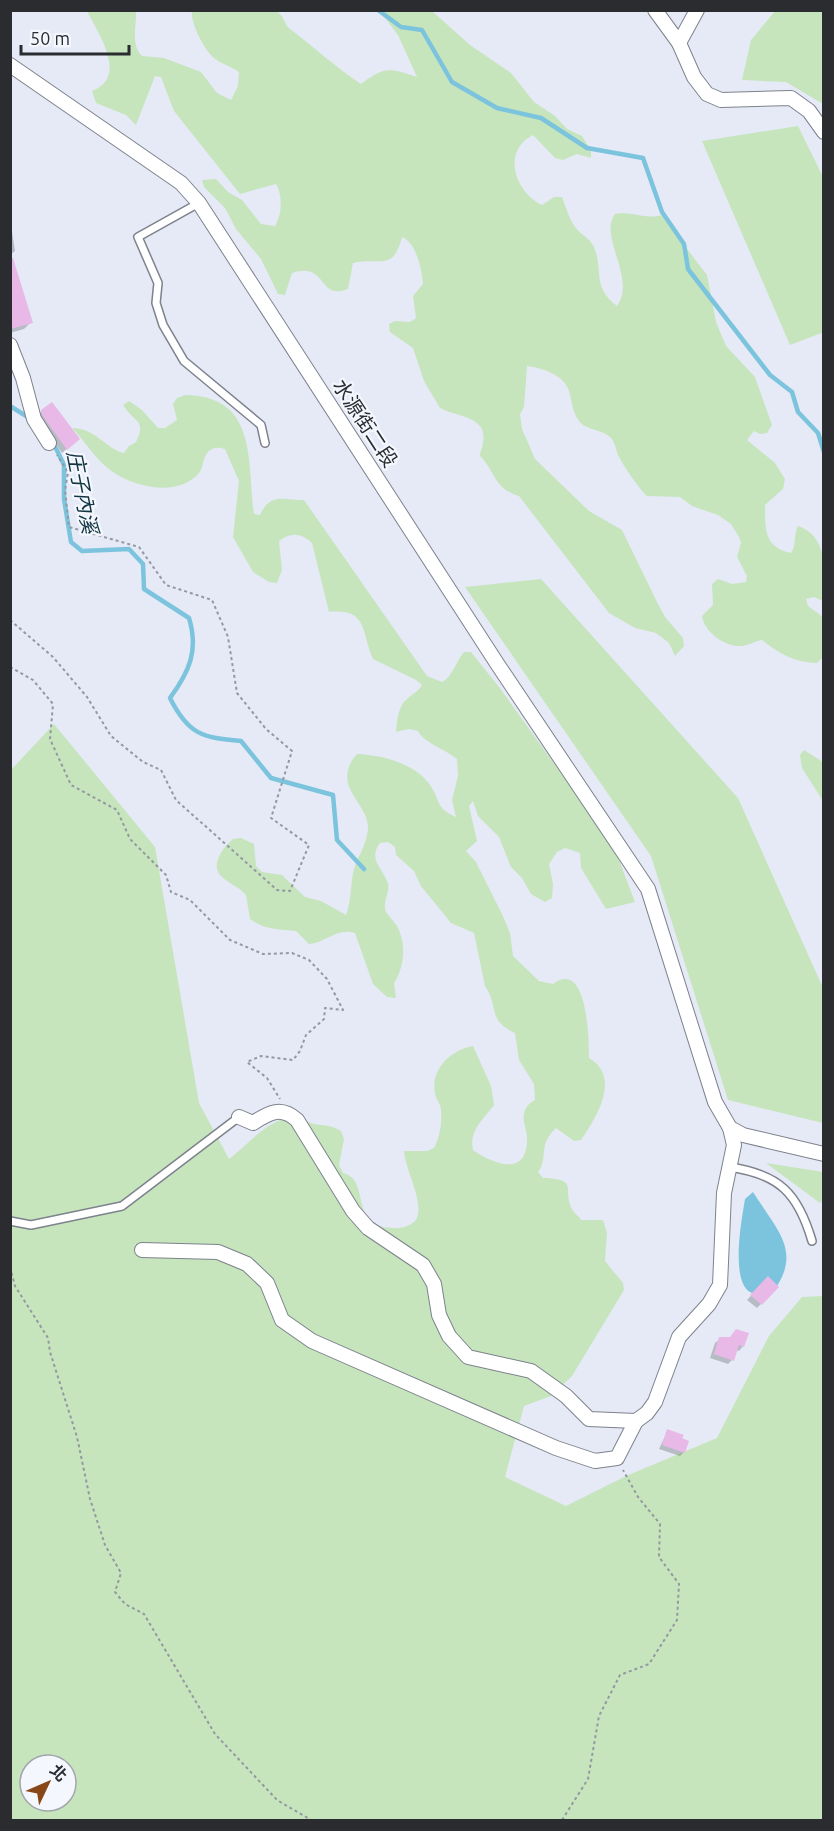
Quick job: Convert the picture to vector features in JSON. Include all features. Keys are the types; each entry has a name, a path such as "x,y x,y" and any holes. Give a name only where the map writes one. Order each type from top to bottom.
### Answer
{"street":[{"path":"655,10 680,43 694,77 707,94 721,100 791,98 809,111 824,132"},
{"path":"680,43 697,10"},
{"name":"水源街二段","path":"10,65 181,183 199,203 491,655 648,889 715,1102 730,1128"},
{"path":"10,345 23,378 34,419 49,443"},
{"path":"238,1117 253,1122 276,1110 288,1112 297,1120 353,1211 368,1228 423,1264 434,1284 439,1315 449,1336 468,1357 531,1371 566,1396 589,1419 636,1421"},
{"path":"730,1128 743,1135 824,1154"},
{"path":"142,1250 218,1252 247,1264 267,1283 282,1320 312,1341 556,1448 596,1461 617,1458 636,1421 655,1402 679,1337 709,1304 720,1285 724,1193 734,1145 730,1128"}],"lane":[{"path":"199,203 138,237 158,283 156,303 163,326 184,360 261,425 265,443"},
{"path":"10,1221 32,1225 122,1206 238,1117"},
{"path":"729,1167 756,1171 788,1189 805,1218 812,1241"}],"path":[{"path":"10,620 53,657 87,697 111,736 143,762 161,770 176,800 277,890 291,891 309,845 271,818 284,785 292,751 266,729 237,693 228,637 212,600 166,585 139,547 69,527 65,490 68,471 49,443"},
{"path":"10,668 33,680 53,704 50,739 71,785 117,810 130,839 166,876 171,892 190,900 212,919 230,940 263,954 292,953 309,960 327,979 343,1010 325,1008 324,1018 306,1035 300,1051 293,1060 261,1056 247,1062 267,1078 282,1102 282,1111"},
{"path":"10,1267 15,1286 48,1338 50,1352 77,1437 90,1499 105,1545 121,1573 116,1592 118,1598 137,1612 144,1614 215,1734 277,1800 311,1821"},
{"path":"562,1821 588,1779 599,1716 620,1675 649,1664 677,1620 679,1584 659,1557 660,1524 638,1497 617,1458"}],"green space":[{"path":"776,10 823,11 823,104 786,82 742,80 751,40"},
{"path":"87,11 136,11 135,40 142,56 164,58 201,72 217,93 231,100 238,86 239,72 210,54 195,29 192,11 276,11 290,29 361,84 376,74 388,70 417,77 398,35 385,18 386,11 432,11 470,45 511,73 534,102 555,116 567,129 582,136 591,150 591,158 577,154 563,160 555,158 533,135 523,142 517,151 515,171 525,191 542,205 554,197 562,197 573,224 594,247 601,285 609,299 617,306 622,295 623,283 611,234 611,223 615,214 650,217 661,215 707,275 716,322 726,346 755,377 772,425 767,433 760,434 754,431 747,440 775,463 785,479 783,489 765,505 768,536 776,546 791,553 798,526 808,531 820,547 824,568 823,601 814,597 806,599 808,606 823,617 823,657 817,663 802,661 781,653 762,640 738,646 720,640 710,632 702,616 713,605 712,584 718,579 732,584 746,582 747,576 737,557 741,543 731,524 718,515 692,506 680,497 647,496 624,465 611,438 579,421 569,391 562,380 545,370 527,366 524,407 520,414 522,429 535,459 589,511 622,530 665,617 683,638 684,646 675,656 669,643 656,633 635,628 609,613 519,496 499,484 480,456 483,444 481,427 476,422 440,408 424,381 413,348 390,332 389,324 395,321 410,322 416,318 413,296 423,284 420,264 411,244 402,237 390,259 353,263 348,289 331,290 312,272 303,271 292,273 285,295 278,294 261,259 236,229 225,208 204,187 202,180 216,179 228,192 242,200 261,224 275,226 281,205 276,184 240,194 174,111 161,77 155,76 136,125 126,115 96,103 92,91 103,84 108,76 110,65 103,42"},
{"path":"798,126 823,177 824,332 790,345 702,141"},
{"path":"185,395 209,398 226,407 237,419 244,435 254,514 260,515 268,503 273,500 304,500 427,676 442,682 449,677 464,652 471,652 499,687 614,847 635,902 606,909 581,868 580,853 565,848 557,852 549,864 553,884 552,898 545,902 531,894 522,878 511,867 499,837 478,816 473,801 469,806 477,841 466,851 476,862 502,914 510,933 513,956 539,981 553,984 565,979 573,982 580,992 587,1020 589,1058 599,1066 604,1076 603,1098 593,1121 581,1140 574,1141 556,1128 550,1134 538,1172 543,1178 562,1180 566,1183 569,1202 581,1220 603,1220 607,1233 605,1261 623,1283 624,1290 572,1376 551,1396 524,1406 505,1477 566,1506 626,1476 717,1438 769,1336 802,1297 823,1296 823,1820 11,1820 10,771 54,724 155,847 199,1103 229,1159 260,1132 286,1118 298,1115 310,1123 329,1126 341,1131 344,1139 339,1165 343,1173 352,1177 357,1185 365,1212 370,1220 380,1226 403,1227 416,1220 418,1213 417,1196 404,1151 427,1151 434,1148 436,1144 441,1115 434,1088 435,1079 438,1070 449,1057 464,1048 473,1046 491,1086 494,1105 475,1131 472,1143 473,1150 490,1160 508,1164 522,1159 526,1151 527,1138 524,1114 528,1105 535,1100 534,1084 519,1060 515,1033 500,1023 485,986 474,933 451,923 421,886 414,871 396,855 395,847 388,842 380,843 375,854 388,884 386,912 397,926 402,940 402,963 394,983 396,998 387,997 373,984 355,933 342,932 309,944 296,931 261,925 250,919 246,895 218,873 217,862 225,847 233,839 241,838 254,844 256,866 262,872 282,875 305,897 321,901 346,915 354,869 368,832 366,817 348,784 347,775 350,765 357,754 387,758 416,771 430,785 441,807 456,817 452,800 458,776 457,759 425,739 418,731 409,729 396,732 398,714 404,702 422,685 373,659 357,618 342,612 329,612 312,543 296,535 279,541 282,570 277,583 269,582 253,572 233,537 239,481 225,449 216,448 208,452 201,471 191,481 169,487 145,486 122,478 107,468 72,428 88,431 112,448 124,453 136,442 140,425 123,405 129,401 142,410 158,428 165,428 177,420 173,404 177,398"},
{"path":"541,579 738,798 823,988 823,1123 728,1100 651,856 465,587"},
{"path":"804,750 823,762 823,801 802,768 800,755"},
{"path":"766,1163 823,1172 823,1199 820,1203"}],"water":[{"path":"753,1192 779,1231 786,1255 785,1268 780,1281 769,1297 750,1292 740,1275 739,1248 745,1199"}],"building":[{"path":"10,258 13,258 33,323 10,329"},
{"path":"52,402 80,439 67,450 42,415 41,410"},
{"path":"768,1276 779,1287 762,1305 750,1295"},
{"path":"736,1329 749,1333 744,1347 739,1345 734,1361 714,1354 719,1337 730,1337"},
{"path":"667,1429 684,1435 682,1438 689,1441 685,1453 662,1445"}],"waterway":[{"path":"378,10 401,27 422,30 452,82 497,108 541,118 587,148 643,158 662,212 684,244 688,269 770,375 792,392 798,412 818,433 824,452"},
{"name":"庄子內溪","path":"10,406 31,419"},
{"name":"庄子內溪","path":"52,440 64,465 64,499 71,542 82,551 129,549 143,564 144,589 189,618 193,641 190,661 170,698 183,719 190,727 206,736 241,741 271,778 333,795 337,840 364,869"}]}
